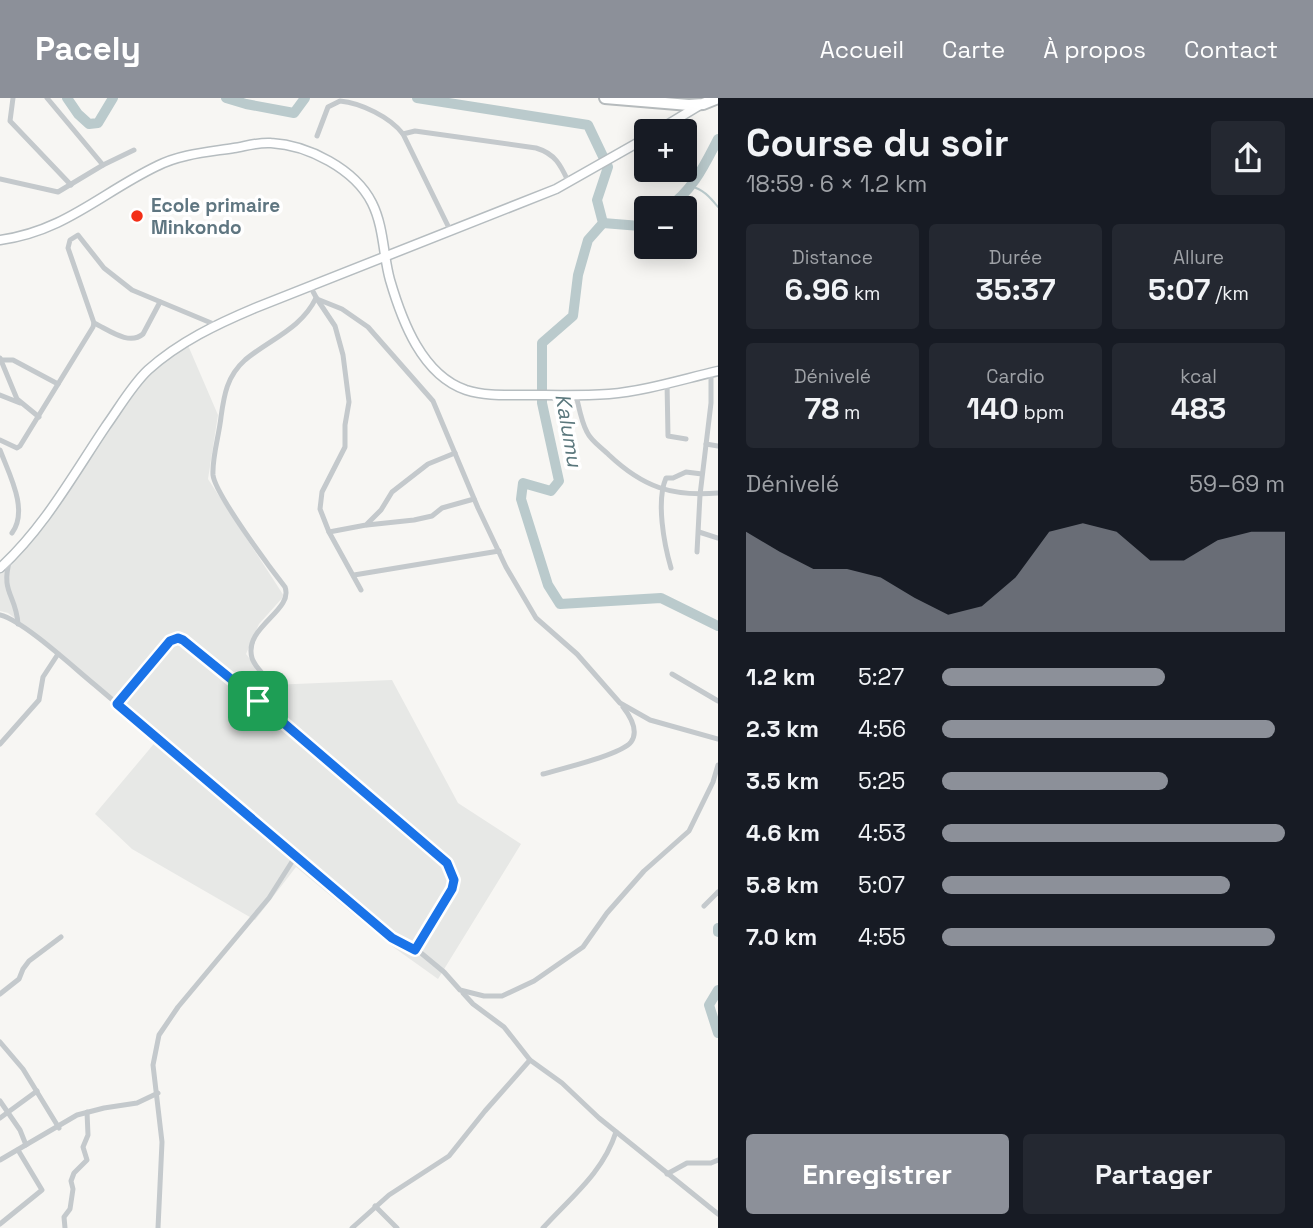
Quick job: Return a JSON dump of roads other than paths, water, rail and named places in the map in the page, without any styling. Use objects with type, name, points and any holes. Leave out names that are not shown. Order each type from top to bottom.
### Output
[{"type":"highway","points":[[605,98],[675,104],[690,101],[703,104],[718,98]]},
{"type":"highway","points":[[675,104],[681,117]]},
{"type":"main road","points":[[677,119],[703,104]]},
{"type":"main road","points":[[0,240],[33,233],[66,220],[159,165],[197,153],[270,142],[312,151],[347,173],[373,205],[390,280],[410,335],[427,360],[445,379],[466,390],[494,395],[611,394],[715,372]]},
{"type":"main road","points":[[0,568],[63,494],[144,374],[186,342],[216,325],[569,183],[634,145]]},
{"type":"street","points":[[13,98],[10,121],[71,185]]},
{"type":"street","points":[[47,98],[103,165]]},
{"type":"street","points":[[324,98],[328,107]]},
{"type":"street","points":[[317,136],[328,107],[336,102],[345,101],[393,122],[403,134],[451,232]]},
{"type":"street","points":[[403,134],[415,131],[545,151],[557,160],[569,183]]},
{"type":"street","points":[[0,179],[58,192],[134,150]]},
{"type":"street","points":[[160,302],[139,338],[127,338],[94,323],[68,248],[70,240],[78,235],[107,271],[136,292],[216,325]]},
{"type":"street","points":[[310,286],[335,326],[343,355],[349,402],[345,447],[322,492],[321,515],[361,590]]},
{"type":"street","points":[[317,299],[354,315],[383,342],[433,401],[474,499],[531,613],[577,654],[630,717],[634,730],[629,745],[602,757],[542,774]]},
{"type":"street","points":[[258,701],[272,684],[253,660],[251,649],[265,622],[284,604],[287,594],[285,587],[245,532],[214,478],[224,396],[235,371],[262,347],[304,319],[317,299]]},
{"type":"street","points":[[0,440],[19,447],[94,323]]},
{"type":"street","points":[[20,403],[0,359],[13,360],[58,384]]},
{"type":"street","points":[[697,552],[702,474],[715,372]]},
{"type":"street","points":[[667,382],[668,436],[685,439]]},
{"type":"street","points":[[0,395],[20,403],[38,418]]},
{"type":"street","points":[[576,395],[589,436],[615,461],[646,484],[663,491],[700,495],[718,493]]},
{"type":"street","points":[[706,444],[718,446]]},
{"type":"street","points":[[0,450],[12,481],[19,514],[18,523],[12,533]]},
{"type":"street","points":[[366,526],[382,510],[392,492],[428,464],[455,453]]},
{"type":"street","points":[[671,568],[663,531],[663,491],[666,478],[674,478],[686,472],[702,474]]},
{"type":"street","points":[[329,532],[432,516],[442,508],[474,499]]},
{"type":"street","points":[[699,532],[718,538]]},
{"type":"street","points":[[354,575],[499,551]]},
{"type":"street","points":[[10,559],[5,583],[16,610],[18,624]]},
{"type":"street","points":[[0,615],[18,624],[58,654],[392,938],[415,950],[444,972],[474,1004],[504,1027],[530,1060],[562,1083],[616,1132],[718,1214]]},
{"type":"street","points":[[117,704],[170,641],[178,638],[258,701],[447,863],[454,880],[452,889],[415,950]]},
{"type":"street","points":[[0,744],[37,704],[43,677],[58,654]]},
{"type":"street","points":[[672,674],[718,701]]},
{"type":"street","points":[[620,703],[650,720],[718,741]]},
{"type":"street","points":[[460,990],[484,996],[508,995],[534,981],[583,947],[607,913],[644,871],[689,831],[713,782],[718,765]]},
{"type":"street","points":[[158,1228],[162,1142],[153,1065],[157,1044],[164,1026],[178,1007],[269,898],[295,857]]},
{"type":"street","points":[[704,906],[718,892]]},
{"type":"street","points":[[0,994],[19,979],[25,965],[61,937]]},
{"type":"street","points":[[0,1042],[23,1069],[59,1128]]},
{"type":"street","points":[[352,1228],[375,1206],[449,1156],[530,1060]]},
{"type":"street","points":[[0,1118],[37,1091]]},
{"type":"street","points":[[0,1160],[59,1128],[77,1115],[137,1103],[158,1093]]},
{"type":"street","points":[[0,1101],[26,1145]]},
{"type":"street","points":[[65,1228],[64,1217],[71,1209],[71,1181],[75,1172],[87,1160],[83,1147],[88,1135],[86,1112]]},
{"type":"street","points":[[543,1228],[550,1225],[590,1179],[607,1156],[616,1132]]},
{"type":"street","points":[[0,1224],[42,1190],[24,1165],[18,1150]]},
{"type":"street","points":[[667,1174],[687,1163],[711,1163],[718,1160]]},
{"type":"street","points":[[375,1206],[397,1228]]},
{"type":"waterway","name":"Kalumu","points":[[67,98],[89,124],[98,123],[113,98]]},
{"type":"waterway","name":"Kalumu","points":[[226,98],[294,113],[305,98]]},
{"type":"waterway","name":"Kalumu","points":[[417,98],[588,125],[608,167],[597,200],[603,223],[588,240],[578,275],[573,316],[542,343],[542,403],[559,481],[551,491],[523,483],[521,499],[548,585],[560,604],[661,598],[718,626]]},
{"type":"waterway","points":[[682,196],[703,168],[718,139]]},
{"type":"waterway","points":[[690,186],[706,194],[718,207]]},
{"type":"waterway","points":[[603,223],[634,226]]},
{"type":"waterway","name":"Kalumu","points":[[718,990],[709,1005],[718,1033]]},
{"type":"place","name":"Ecole primaire Minkondo","points":[[137,216]]}]
